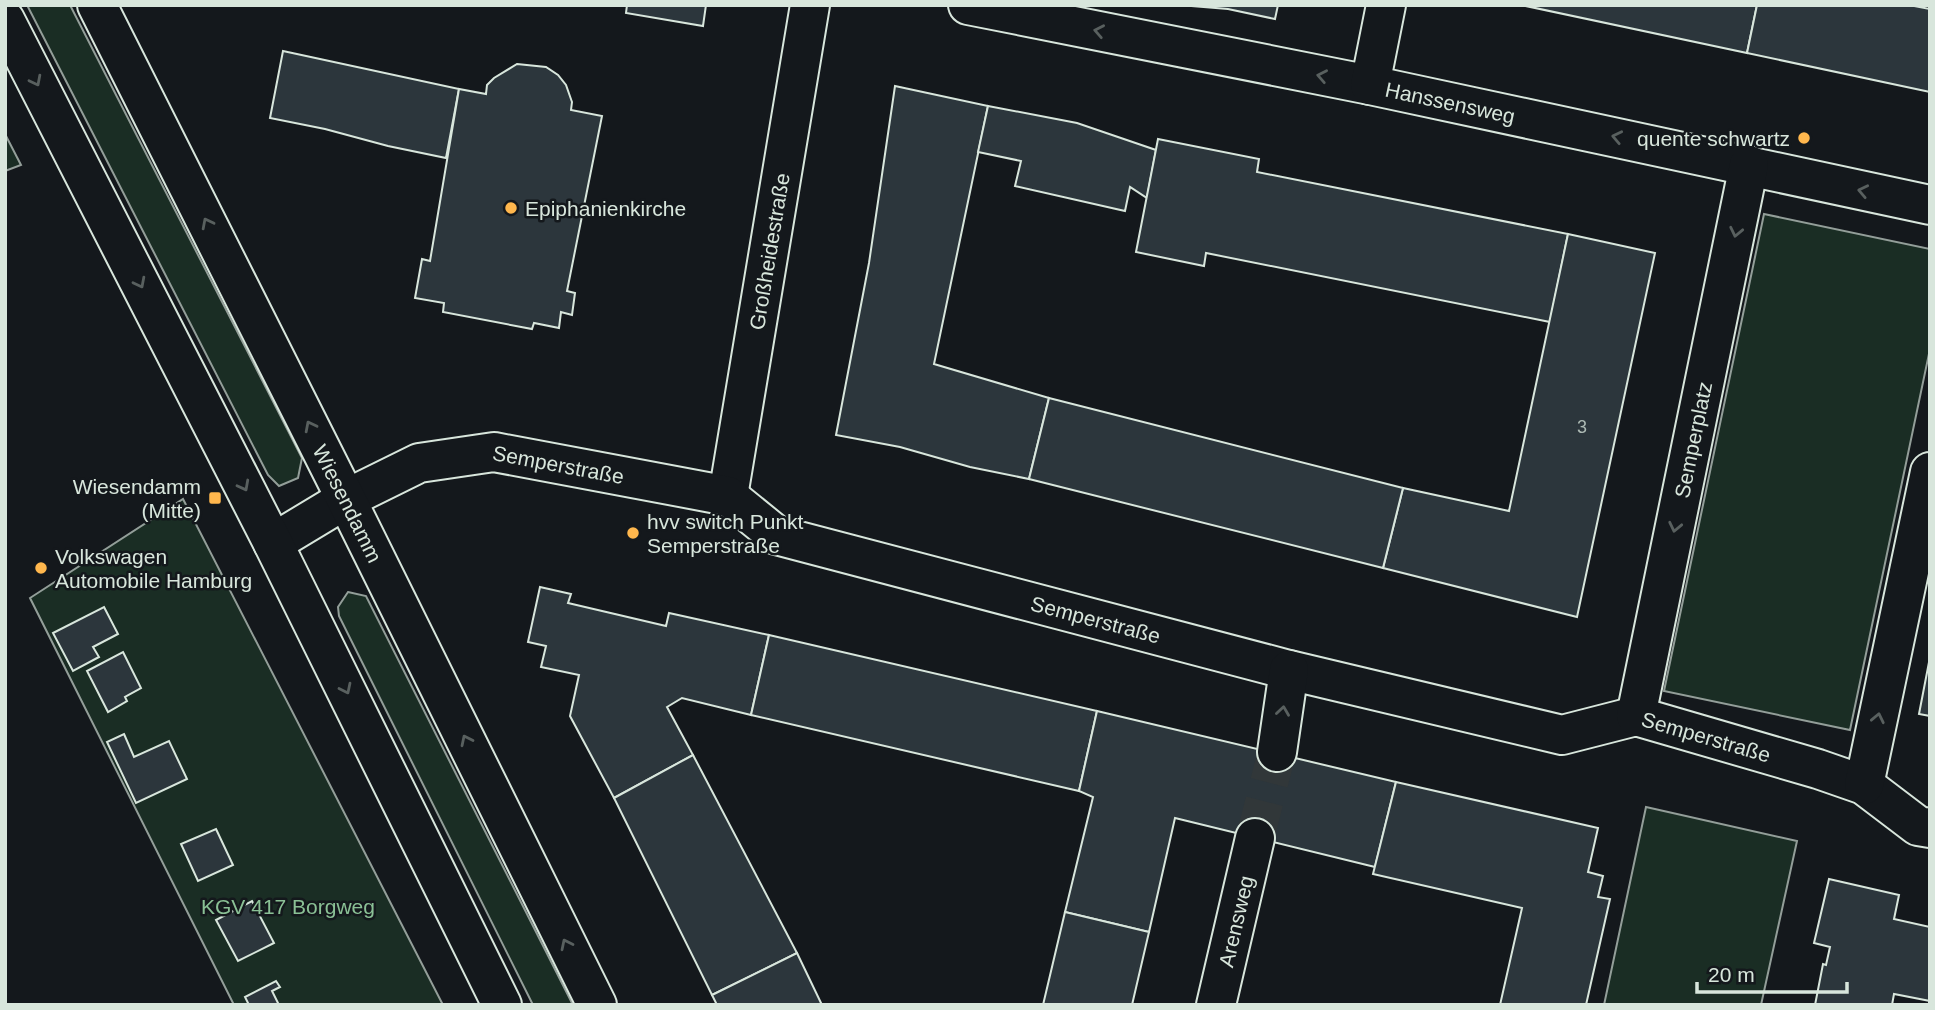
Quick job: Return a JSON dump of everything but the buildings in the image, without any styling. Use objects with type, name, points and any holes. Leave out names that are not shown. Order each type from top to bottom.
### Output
[{"type":"street","name":"Wiesendamm","points":[[97,5],[597,1005]]},
{"type":"street","name":"Großheidestraße","points":[[728,496],[810,5]]},
{"type":"street","name":"Hanssensweg","points":[[968,5],[1370,85],[1930,205]]},
{"type":"street","points":[[1370,85],[1386,5]]},
{"type":"street","points":[[5,20],[274,543],[502,1005]]},
{"type":"street","name":"Semperplatz","points":[[1636,716],[1749,165]]},
{"type":"street","name":"Semperstraße","points":[[274,543],[346,499],[419,463],[494,452],[728,496],[776,536],[1289,670],[1562,735],[1636,716],[1864,785],[1918,825],[1930,828]]},
{"type":"street","points":[[1864,785],[1930,472]]},
{"type":"street","points":[[1276,752],[1289,670]]},
{"type":"street","name":"Arensweg","points":[[1216,1005],[1255,838]]},
{"type":"green space","points":[[27,5],[70,5],[302,458],[298,478],[279,486],[268,475]]},
{"type":"green space","points":[[5,134],[21,165],[5,171]]},
{"type":"green space","points":[[1764,214],[1930,249],[1930,349],[1850,730],[1664,691]]},
{"type":"green space","name":"KGV 417 Borgweg","points":[[183,499],[443,1005],[234,1005],[30,598]]},
{"type":"green space","points":[[348,592],[366,596],[573,1005],[533,1005],[339,616],[338,607]]},
{"type":"green space","points":[[1646,807],[1797,841],[1761,1005],[1604,1005]]},
{"type":"tunnel","points":[[1255,838],[1277,752]]},
{"type":"place","name":"quente schwartz","points":[[1804,138]]},
{"type":"place","name":"Epiphanienkirche","points":[[511,208]]},
{"type":"place","name":"Wiesendamm (Mitte)","points":[[215,498]]},
{"type":"place","name":"hvv switch Punkt Semperstraße","points":[[633,533]]},
{"type":"place","name":"Volkswagen Automobile Hamburg","points":[[41,568]]}]
